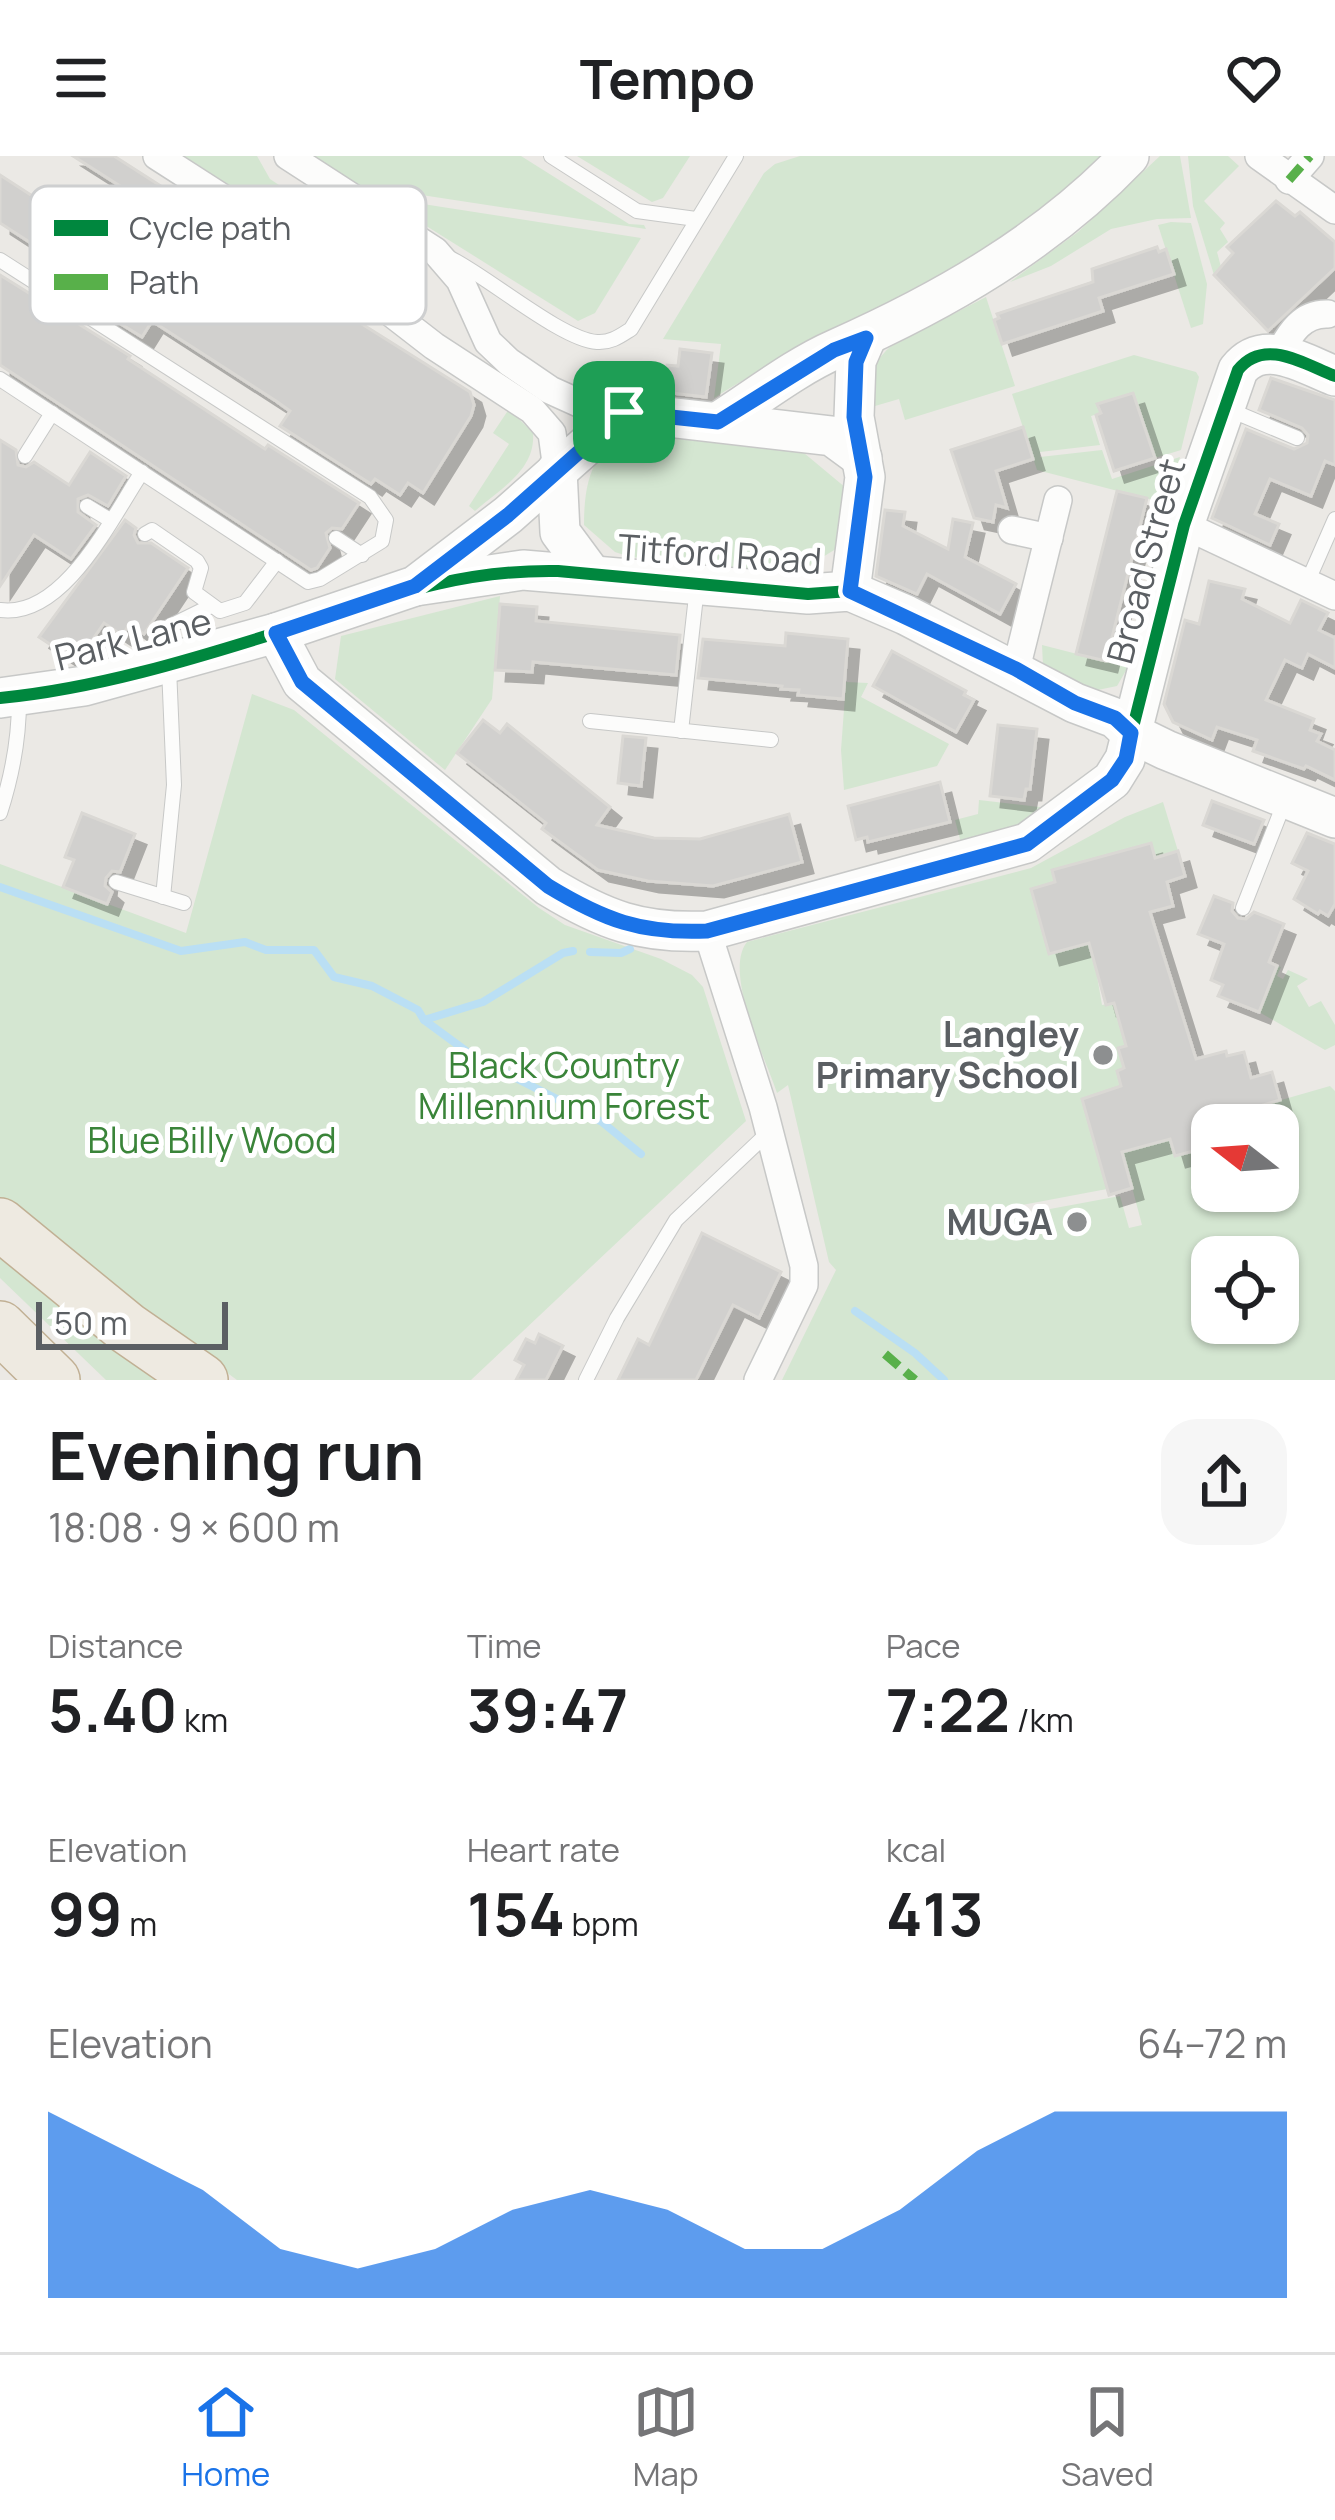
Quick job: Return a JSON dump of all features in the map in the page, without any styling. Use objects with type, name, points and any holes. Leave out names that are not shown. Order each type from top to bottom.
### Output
[{"type":"highway","points":[[0,1224],[127,1328],[202,1380]]},
{"type":"highway","points":[[0,1327],[54,1380]]},
{"type":"main road","points":[[718,422],[834,350],[866,338],[986,273],[1069,212],[1129,156]]},
{"type":"main road","points":[[850,591],[865,477],[854,417],[856,362],[866,338]]},
{"type":"main road","name":"Broad Street","points":[[276,633],[302,682],[548,886],[588,911],[631,927],[665,933],[707,931],[1027,844],[1112,780],[1126,759],[1184,525],[1222,407],[1246,359],[1266,352],[1279,354]]},
{"type":"main road","points":[[1279,354],[1335,376]]},
{"type":"main road","name":"Park Lane","points":[[9,698],[84,686],[163,647],[276,633],[415,586],[508,515],[624,412]]},
{"type":"main road","points":[[624,412],[832,436],[862,458]]},
{"type":"main road","points":[[557,470],[560,532],[591,574]]},
{"type":"main road","name":"Titford Road","points":[[415,586],[523,570],[808,594],[850,591],[1016,669],[1075,703],[1115,718],[1131,733],[1166,750],[1335,818]]},
{"type":"street","points":[[157,156],[204,186]]},
{"type":"street","points":[[288,156],[334,186]]},
{"type":"street","points":[[1259,156],[1335,210]]},
{"type":"street","points":[[1289,179],[1310,156]]},
{"type":"street","points":[[426,246],[460,280],[488,342],[509,362],[581,404],[624,412]]},
{"type":"street","points":[[1279,354],[1300,323],[1328,314]]},
{"type":"street","points":[[406,324],[532,410],[552,433],[557,470]]},
{"type":"street","points":[[1016,669],[1058,500]]},
{"type":"street","points":[[1184,525],[1335,596]]},
{"type":"street","points":[[1012,530],[1049,538]]},
{"type":"street","points":[[707,931],[766,1119],[804,1266],[804,1285],[758,1380]]},
{"type":"lane","points":[[551,156],[637,211],[695,220]]},
{"type":"lane","points":[[434,251],[478,272],[574,335],[593,342],[613,341],[631,328],[736,156]]},
{"type":"lane","points":[[0,260],[30,279]]},
{"type":"lane","points":[[0,379],[308,581],[320,579],[382,542],[386,520],[370,496],[100,324]]},
{"type":"lane","points":[[1222,407],[1297,438]]},
{"type":"lane","points":[[25,456],[52,413]]},
{"type":"lane","points":[[0,610],[35,605],[57,591],[142,472]]},
{"type":"lane","points":[[87,506],[110,520]]},
{"type":"lane","points":[[1307,583],[1335,520]]},
{"type":"lane","points":[[145,534],[152,530],[197,561],[201,568],[194,592],[220,611],[245,603],[277,561]]},
{"type":"lane","points":[[336,538],[362,555]]},
{"type":"lane","points":[[681,730],[697,585]]},
{"type":"lane","points":[[163,897],[174,785],[163,647],[211,606]]},
{"type":"lane","points":[[0,813],[19,731],[9,698]]},
{"type":"lane","points":[[590,721],[771,740]]},
{"type":"lane","points":[[1243,908],[1287,797]]},
{"type":"lane","points":[[116,882],[184,904]]},
{"type":"lane","points":[[586,1380],[676,1220],[766,1119]]},
{"type":"green space","points":[[184,156],[257,156],[270,179],[280,186],[231,186]]},
{"type":"green space","points":[[312,156],[521,156],[629,224],[646,229],[426,196],[426,186],[360,186]]},
{"type":"green space","points":[[577,156],[690,156],[663,198],[652,202]]},
{"type":"green space","points":[[800,156],[1106,156],[1004,236],[714,398],[721,344],[663,339],[764,173]]},
{"type":"green space","points":[[1160,156],[1180,156],[1191,218],[1157,219],[1111,229],[1051,266],[1010,282],[1078,232]]},
{"type":"green space","points":[[1188,156],[1228,156],[1239,166],[1204,201],[1225,223],[1220,229],[1228,242],[1217,252],[1221,267],[1214,275],[1193,206]]},
{"type":"green space","points":[[426,205],[641,238],[595,313],[578,321],[426,226]]},
{"type":"green space","points":[[1191,223],[1207,284],[1203,324],[1191,328],[1158,225]]},
{"type":"green space","points":[[986,297],[1015,386],[905,420],[899,399],[875,406],[872,373],[890,347]]},
{"type":"green space","points":[[1134,355],[1196,372],[1199,377],[1181,450],[1155,458],[1132,393],[1098,404],[1101,413],[1091,416],[1100,445],[1040,452],[1040,457],[1102,450],[1112,479],[1180,457],[1168,504],[1037,470],[1012,394]]},
{"type":"green space","points":[[509,409],[533,433],[529,458],[514,478],[475,511],[469,506],[509,444],[493,433]]},
{"type":"green space","points":[[647,435],[804,453],[846,488],[839,547],[797,573],[615,552],[584,525],[590,477],[603,453],[614,444]]},
{"type":"green space","points":[[500,596],[492,699],[445,770],[335,679],[341,636]]},
{"type":"green space","points":[[1042,645],[1128,667],[1117,686],[1088,692],[1043,665]]},
{"type":"green space","points":[[846,682],[868,683],[861,697],[949,744],[937,766],[844,790],[841,750]]},
{"type":"green space","name":"Black Country Millennium Forest","points":[[252,694],[294,710],[565,925],[692,975],[703,987],[746,1121],[471,1380],[237,1380],[0,1206],[0,864],[186,933]]},
{"type":"green space","points":[[979,800],[1048,808],[1031,823],[961,843],[955,820],[978,814]]},
{"type":"green space","name":"Langley Primary School","points":[[1163,802],[1178,851],[1155,858],[1150,843],[1052,871],[1049,954],[1065,950],[1064,942],[1090,935],[1102,1005],[1114,1003],[1126,1046],[1118,1048],[1124,1068],[1117,1071],[1120,1083],[1126,1084],[1107,1090],[1108,1096],[1082,1100],[1107,1189],[1022,1205],[1023,1214],[1120,1196],[1129,1228],[1142,1225],[1119,1153],[1170,1138],[1175,1156],[1191,1152],[1191,1212],[1299,1212],[1299,1104],[1267,1104],[1330,1086],[1335,1091],[1335,1380],[782,1380],[836,1270],[829,1262],[788,1085],[777,1093],[748,1015],[740,973],[747,942],[1031,868]]},
{"type":"green space","points":[[1277,966],[1281,967],[1277,976],[1283,979],[1288,970],[1308,979],[1297,986],[1309,1007],[1321,1001],[1335,1025],[1335,1045],[1325,1050],[1259,1012]]},
{"type":"green space","points":[[0,1238],[170,1380],[106,1380],[0,1278]]},
{"type":"building","points":[[73,156],[114,156],[161,186],[120,186]]},
{"type":"building","points":[[0,175],[30,194],[30,242],[0,223]]},
{"type":"building","points":[[1276,201],[1295,216],[1300,212],[1335,242],[1335,268],[1268,331],[1214,275],[1233,253],[1227,247]]},
{"type":"building","points":[[1157,247],[1159,252],[1166,249],[1174,274],[1099,298],[1103,311],[1002,344],[994,320],[997,314],[1093,282],[1092,269]]},
{"type":"building","points":[[0,275],[30,294],[30,324],[79,324],[265,449],[268,445],[359,503],[342,529],[326,533],[330,548],[311,570],[0,365]]},
{"type":"building","points":[[121,324],[150,324],[142,337]]},
{"type":"building","points":[[157,324],[362,324],[470,392],[474,405],[423,493],[408,483],[400,495],[375,479],[371,484],[280,426],[290,411]]},
{"type":"building","points":[[680,349],[712,353],[706,397],[663,392],[667,365],[678,366]]},
{"type":"building","points":[[1271,378],[1335,400],[1335,465],[1325,461],[1311,496],[1270,479],[1255,514],[1279,524],[1270,545],[1212,518],[1246,429],[1294,449],[1307,443],[1302,428],[1259,410]]},
{"type":"building","points":[[1133,393],[1155,458],[1114,471],[1096,415],[1101,413],[1097,404]]},
{"type":"building","points":[[1023,427],[1033,459],[996,471],[1007,508],[996,505],[993,522],[974,518],[951,450]]},
{"type":"building","points":[[0,440],[16,450],[18,465],[34,462],[69,485],[90,452],[126,476],[108,506],[88,495],[78,499],[78,512],[96,525],[71,559],[34,535],[0,586]]},
{"type":"building","points":[[1117,491],[1147,498],[1106,661],[1076,654]]},
{"type":"building","points":[[885,510],[905,512],[903,526],[948,549],[953,519],[973,523],[965,557],[1016,584],[1000,614],[927,574],[917,594],[876,576]]},
{"type":"building","points":[[125,520],[136,528],[138,543],[151,543],[188,568],[144,634],[130,624],[122,635],[104,623],[77,662],[39,637]]},
{"type":"building","points":[[1209,581],[1245,589],[1242,599],[1290,623],[1301,600],[1328,613],[1319,630],[1335,638],[1335,668],[1308,654],[1302,668],[1285,660],[1266,700],[1314,719],[1310,730],[1321,734],[1317,741],[1335,750],[1335,780],[1253,751],[1257,740],[1217,727],[1212,740],[1173,722],[1164,704],[1185,620],[1199,624]]},
{"type":"building","points":[[500,604],[537,607],[536,621],[680,635],[676,675],[533,662],[532,672],[495,670]]},
{"type":"building","points":[[786,633],[848,639],[843,699],[798,695],[799,690],[782,686],[698,678],[703,639],[785,646]]},
{"type":"building","points":[[892,651],[966,691],[964,695],[974,700],[956,732],[873,686]]},
{"type":"building","points":[[483,720],[500,733],[507,724],[610,807],[597,825],[654,838],[700,839],[789,814],[802,862],[713,886],[648,881],[598,870],[542,829],[546,823],[457,753]]},
{"type":"building","points":[[998,725],[1037,729],[1030,789],[1024,800],[990,796]]},
{"type":"building","points":[[623,736],[646,738],[641,786],[618,783]]},
{"type":"building","points":[[940,782],[950,822],[868,842],[867,837],[856,840],[848,806]]},
{"type":"building","points":[[1212,801],[1264,820],[1254,844],[1203,825]]},
{"type":"building","points":[[82,813],[135,834],[120,872],[112,871],[106,878],[105,886],[112,892],[107,904],[63,887],[74,860],[65,857]]},
{"type":"building","points":[[1307,833],[1335,844],[1335,904],[1328,916],[1294,899],[1308,871],[1292,863]]},
{"type":"building","name":"Langley Primary School","points":[[1151,843],[1155,858],[1178,851],[1185,876],[1167,882],[1173,906],[1150,912],[1196,1059],[1244,1052],[1251,1078],[1272,1072],[1280,1100],[1191,1104],[1191,1152],[1175,1156],[1170,1139],[1122,1152],[1132,1188],[1109,1195],[1082,1099],[1121,1086],[1117,1071],[1124,1068],[1118,1048],[1126,1046],[1114,1003],[1106,1005],[1089,943],[1049,954],[1031,889],[1055,882],[1052,870]]},
{"type":"building","points":[[1214,896],[1233,903],[1238,918],[1246,919],[1254,912],[1284,924],[1269,962],[1277,966],[1259,1012],[1218,996],[1223,985],[1211,980],[1224,944],[1198,934]]},
{"type":"building","points":[[702,1233],[781,1272],[759,1318],[733,1305],[696,1380],[618,1380],[638,1339],[649,1345]]},
{"type":"building","points":[[539,1334],[563,1346],[546,1380],[516,1380],[524,1365],[515,1360],[526,1339],[535,1343]]},
{"type":"waterway","points":[[0,887],[181,951],[245,942],[266,950],[314,950],[334,977],[372,986],[418,1010],[424,1020],[473,1056],[602,1122],[641,1154]]},
{"type":"waterway","points":[[590,952],[630,949]]},
{"type":"waterway","points":[[424,1020],[483,1002],[573,951]]},
{"type":"waterway","points":[[855,1311],[944,1380]]},
{"type":"marked path","points":[[1289,180],[1310,156]]},
{"type":"marked path","points":[[885,1354],[915,1380]]},
{"type":"cycle path","points":[[276,633],[302,682],[548,886],[624,922],[662,930],[707,931],[1027,843],[1112,780],[1125,759],[1184,525],[1238,370],[1248,360],[1272,354],[1335,376]]},
{"type":"cycle path","points":[[0,698],[141,672],[449,581],[558,571],[808,594],[850,591],[1075,703],[1115,718],[1131,733]]},
{"type":"place","name":"Langley Primary School","points":[[1103,1055]]},
{"type":"place","name":"MUGA","points":[[1077,1222]]},
{"type":"route","points":[[866,338],[856,362],[854,417],[865,477],[850,591],[1016,669],[1075,703],[1115,718],[1131,733],[1126,759],[1112,780],[1027,844],[707,931],[665,933],[631,927],[588,911],[548,886],[302,682],[276,633],[415,586],[508,515],[624,412],[718,422],[834,350],[866,338]]},
{"type":"park label","name":"Blue Billy Wood","points":[[212,1140]]}]
